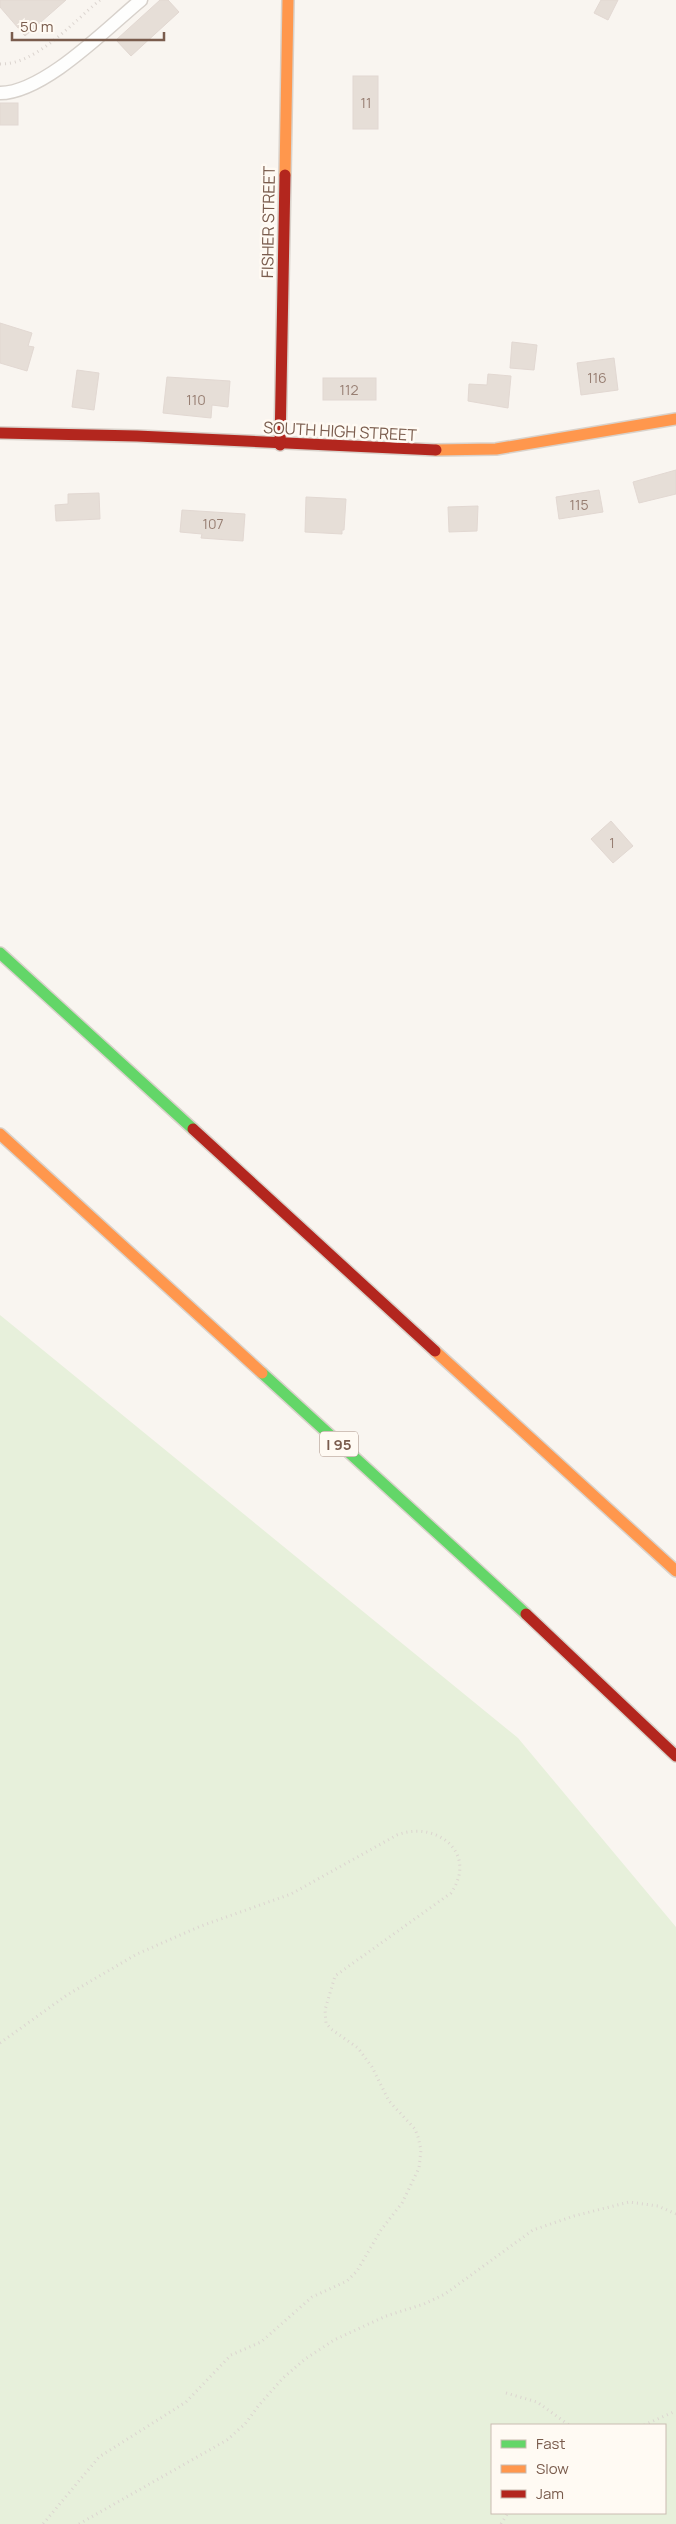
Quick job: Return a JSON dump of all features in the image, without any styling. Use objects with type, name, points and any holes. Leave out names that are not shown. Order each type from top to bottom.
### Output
[{"type":"main road","name":"FISHER STREET","points":[[280,445],[288,0]]},
{"type":"main road","name":"SOUTH HIGH STREET","points":[[0,433],[137,436],[413,452],[496,449],[676,419]]},
{"type":"main road","points":[[0,953],[676,1571]]},
{"type":"main road","name":"I 95","points":[[0,1134],[546,1633],[676,1756]]},
{"type":"lane","points":[[0,93],[13,93],[53,74],[141,0]]},
{"type":"path","points":[[0,64],[23,60],[44,48],[100,0]]},
{"type":"path","points":[[0,2043],[67,1995],[137,1954],[200,1926],[291,1894],[397,1835],[408,1831],[421,1830],[450,1844],[458,1854],[461,1873],[451,1892],[335,1976],[324,2010],[326,2023],[331,2029],[358,2048],[372,2067],[389,2101],[415,2129],[421,2157],[417,2175],[409,2193],[381,2230],[356,2271],[347,2281],[312,2297],[261,2342],[231,2355],[181,2406],[99,2458],[43,2524]]},
{"type":"path","points":[[79,2524],[227,2440],[245,2424],[258,2405],[283,2378],[305,2359],[334,2340],[386,2316],[424,2304],[444,2294],[534,2230],[552,2222],[621,2203],[658,2206],[676,2214]]},
{"type":"path","points":[[506,2393],[537,2402],[567,2424]]},
{"type":"path","points":[[646,2424],[676,2411]]},
{"type":"green space","points":[[0,1315],[518,1738],[676,1927],[676,2524],[0,2524]]},
{"type":"building","points":[[0,0],[66,0],[25,36],[0,7]]},
{"type":"building","points":[[160,0],[168,0],[179,12],[131,56],[116,40]]},
{"type":"building","points":[[601,0],[618,0],[608,20],[594,13]]},
{"type":"building","points":[[353,76],[378,76],[378,129],[353,129]]},
{"type":"building","points":[[0,103],[18,103],[18,125],[0,125]]},
{"type":"building","points":[[0,323],[32,333],[28,346],[34,347],[27,371],[0,363]]},
{"type":"building","points":[[512,342],[537,345],[534,370],[510,368]]},
{"type":"building","points":[[614,358],[618,390],[581,395],[577,363]]},
{"type":"building","points":[[77,370],[99,373],[94,410],[72,407]]},
{"type":"building","points":[[488,374],[511,376],[508,408],[468,401],[469,384],[487,385]]},
{"type":"building","points":[[167,377],[230,381],[228,407],[212,405],[211,418],[163,413]]},
{"type":"building","points":[[323,378],[376,378],[376,400],[323,400]]},
{"type":"building","points":[[676,470],[676,494],[639,503],[633,482]]},
{"type":"building","points":[[599,490],[603,512],[559,519],[556,497]]},
{"type":"building","points":[[99,493],[100,519],[56,521],[55,505],[68,504],[68,494]]},
{"type":"building","points":[[306,497],[346,499],[344,530],[342,530],[342,534],[305,532]]},
{"type":"building","points":[[478,506],[477,531],[449,532],[448,507]]},
{"type":"building","points":[[182,510],[245,514],[243,541],[201,538],[202,534],[180,532]]},
{"type":"building","points":[[611,821],[633,846],[613,863],[591,839]]},
{"type":"traffic: fast","points":[[0,953],[193,1129]]},
{"type":"traffic: fast","points":[[262,1373],[526,1614]]},
{"type":"traffic: slow","points":[[285,175],[288,0]]},
{"type":"traffic: slow","points":[[436,450],[496,449],[676,419]]},
{"type":"traffic: slow","points":[[0,1134],[262,1373]]},
{"type":"traffic: slow","points":[[435,1351],[676,1571]]},
{"type":"traffic: jam","points":[[280,445],[285,175]]},
{"type":"traffic: jam","points":[[0,433],[137,436],[436,450]]},
{"type":"traffic: jam","points":[[193,1129],[435,1351]]},
{"type":"traffic: jam","points":[[526,1614],[676,1756]]}]
